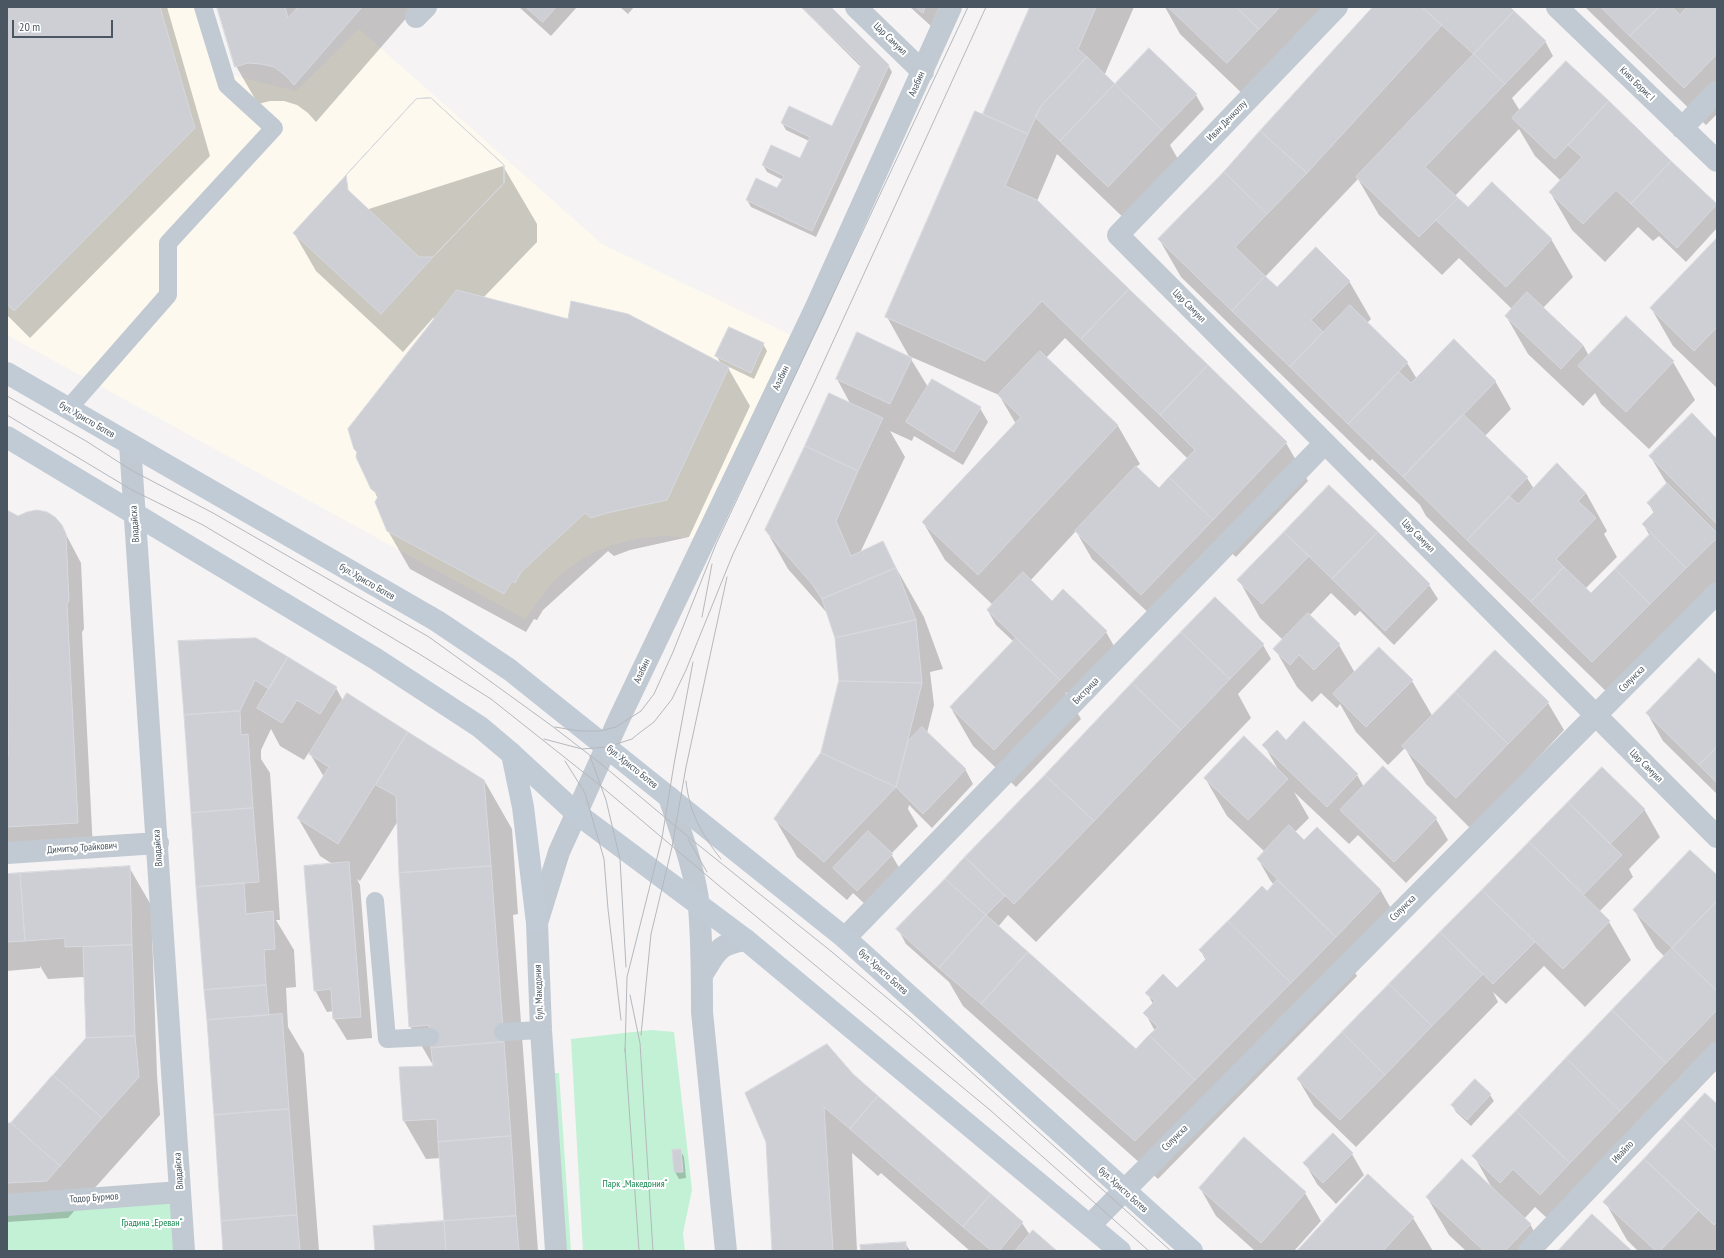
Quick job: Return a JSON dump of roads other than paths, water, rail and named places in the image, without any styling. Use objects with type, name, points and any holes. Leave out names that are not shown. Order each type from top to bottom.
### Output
[{"type":"main road","name":"бул. Христо Ботев","points":[[7,373],[437,621],[510,670],[845,938],[1192,1251]]},
{"type":"main road","points":[[7,437],[376,659],[480,728],[512,754],[576,813],[746,940],[1120,1251]]},
{"type":"main road","points":[[512,754],[523,807],[537,923]]},
{"type":"street","name":"Цар Самуил","points":[[856,7],[923,72]]},
{"type":"street","name":"Алабин","points":[[607,747],[815,308],[923,72],[951,7]]},
{"type":"street","name":"Иван Денкоглу","points":[[1118,236],[1337,7]]},
{"type":"street","name":"Княз Борис I","points":[[1556,7],[1717,161]]},
{"type":"street","points":[[1682,128],[1717,92]]},
{"type":"street","name":"Цар Самуил","points":[[1118,236],[1717,837]]},
{"type":"street","name":"Бистрица","points":[[845,938],[1325,443]]},
{"type":"street","name":"Владайска","points":[[130,444],[158,843],[184,1251]]},
{"type":"street","name":"Солунска","points":[[1090,1225],[1123,1190],[1717,593]]},
{"type":"street","name":"бул. Македония","points":[[556,1251],[541,1030],[537,923],[559,852],[607,747]]},
{"type":"street","points":[[669,797],[690,860],[699,906],[702,1012],[726,1251]]},
{"type":"street","name":"Димитър Трайкович","points":[[7,853],[158,843]]},
{"type":"street","points":[[702,975],[722,947],[730,942],[746,940]]},
{"type":"street","name":"Ивайло","points":[[1529,1251],[1717,1053]]},
{"type":"street","name":"Тодор Бурмов","points":[[7,1205],[180,1192]]},
{"type":"lane","points":[[68,409],[168,295],[168,243],[274,128],[227,85],[203,7]]},
{"type":"lane","points":[[375,901],[388,1039],[430,1037]]},
{"type":"lane","points":[[503,1032],[541,1030]]},
{"type":"tram line","points":[[555,727],[579,731],[600,731],[616,727],[641,711],[654,694],[673,652],[716,544],[968,7]]},
{"type":"tram line","points":[[544,739],[582,749],[607,747],[632,739],[654,722],[672,699],[686,670],[733,554],[814,383],[986,7]]},
{"type":"tram line","points":[[7,396],[86,441],[131,470],[213,513],[429,637],[552,726],[600,763],[911,1018],[1171,1251]]},
{"type":"tram line","points":[[7,415],[132,490],[203,525],[421,655],[491,699],[602,787],[990,1110],[1149,1251]]},
{"type":"tram line","points":[[702,617],[712,564]]},
{"type":"tram line","points":[[641,1035],[651,934],[672,847],[686,767],[727,577]]},
{"type":"tram line","points":[[625,1052],[627,977],[662,838],[693,662]]},
{"type":"tram line","points":[[590,756],[606,800],[620,859],[626,967]]},
{"type":"tram line","points":[[565,761],[585,793],[604,859],[608,909],[621,1020]]},
{"type":"tram line","points":[[686,781],[693,813],[702,832],[721,859]]},
{"type":"tram line","points":[[688,839],[707,872]]},
{"type":"tram line","points":[[630,995],[640,1043],[653,1251]]},
{"type":"tram line","points":[[625,1048],[639,1251]]},
{"type":"park label","name":"Парк „Македония“","points":[[635,1184]]},
{"type":"park label","name":"Градина „Ереван“","points":[[152,1223]]}]
